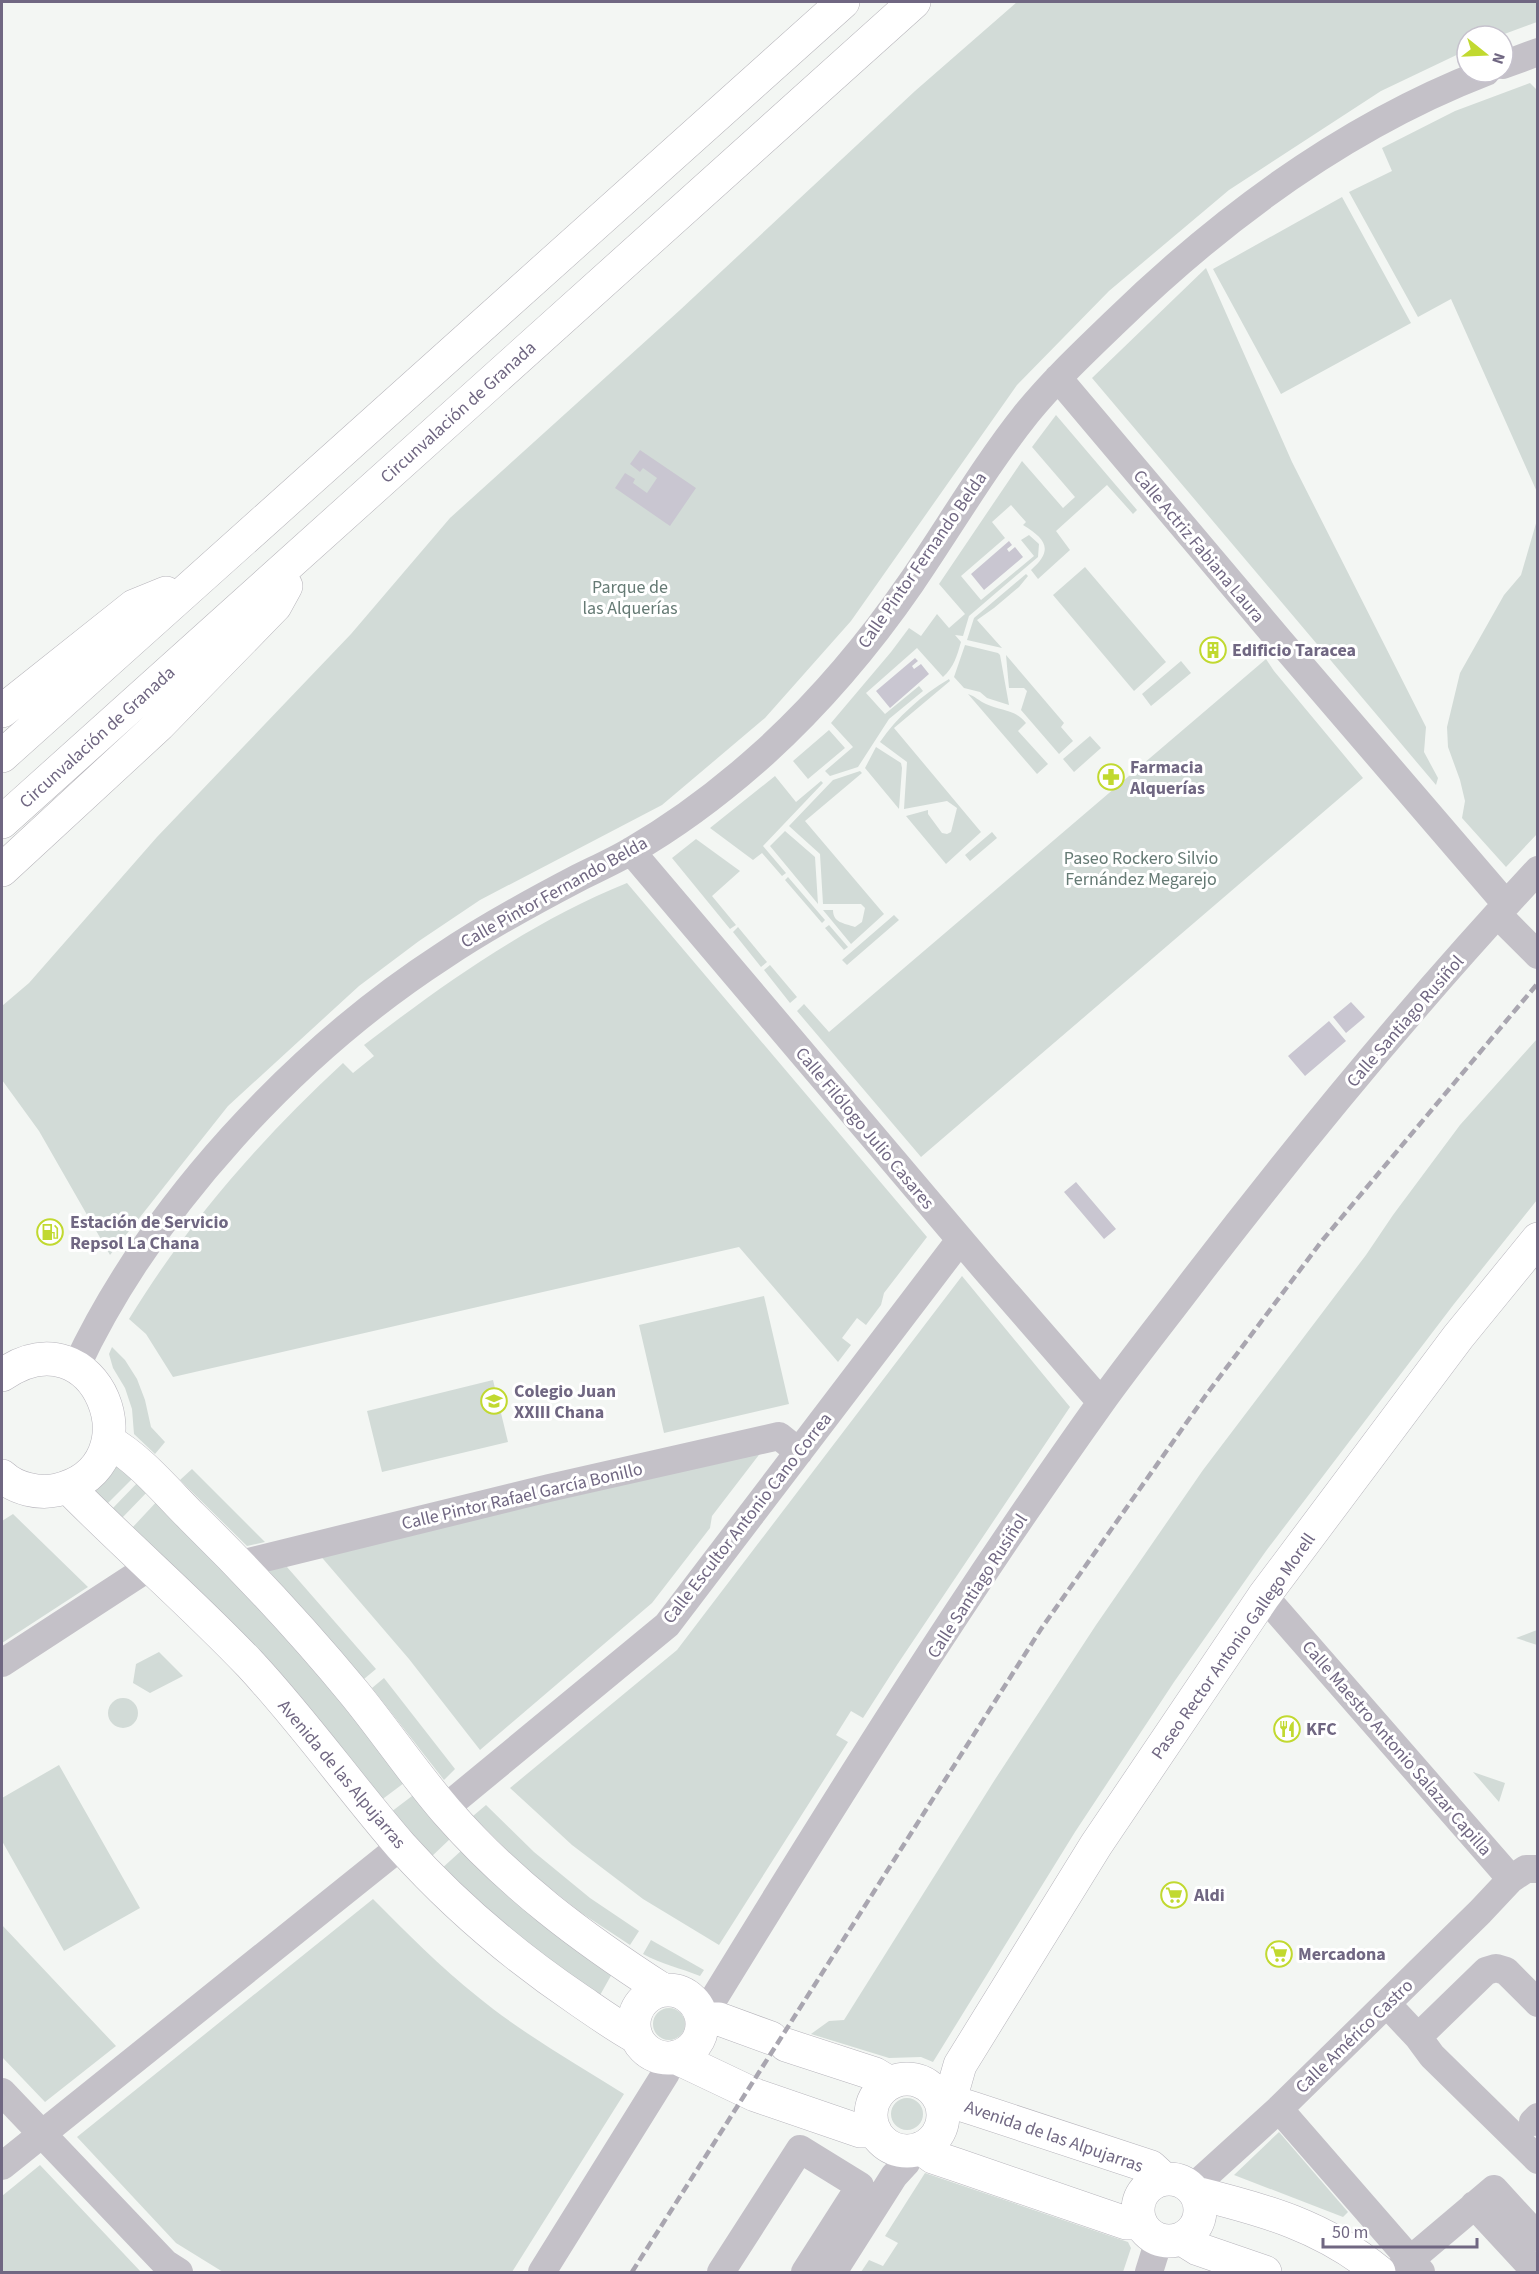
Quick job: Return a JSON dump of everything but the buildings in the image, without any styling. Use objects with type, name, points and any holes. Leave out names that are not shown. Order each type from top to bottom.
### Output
[{"type":"main road","points":[[2,756],[843,2]]},
{"type":"main road","name":"Circunvalación de Granada","points":[[2,822],[914,2]]},
{"type":"main road","points":[[2,870],[159,725],[275,606],[304,551]]},
{"type":"main road","points":[[2,711],[134,606],[193,583]]},
{"type":"main road","name":"Paseo Rector Antonio Gallego Morell","points":[[941,2090],[1096,1845],[1264,1596],[1458,1337],[1538,1239]]},
{"type":"main road","points":[[3,1480],[31,1491],[48,1492],[68,1487],[84,1478],[98,1463],[108,1441],[110,1418],[105,1398],[93,1380],[76,1367],[55,1360],[9,1364]]},
{"type":"main road","points":[[108,1441],[146,1471],[240,1564],[355,1694],[444,1809],[479,1848],[532,1897],[586,1939],[663,1990]]},
{"type":"main road","name":"Avenida de las Alpujarras","points":[[68,1487],[250,1664],[318,1743],[401,1846],[441,1888],[496,1937],[555,1984],[617,2027],[636,2037]]},
{"type":"main road","points":[[670,2058],[685,2054],[698,2039],[702,2029],[701,2015],[694,2002],[685,1994],[674,1990],[663,1990],[645,1999],[638,2007],[634,2027],[636,2037],[648,2052],[670,2058],[755,2095],[860,2131],[899,2150],[933,2157],[1265,2272]]},
{"type":"main road","points":[[701,2015],[719,2019],[875,2074],[890,2083]]},
{"type":"main road","points":[[901,2079],[912,2079],[941,2090],[942,2126],[937,2135],[899,2150],[872,2121],[875,2099],[881,2090],[901,2079]]},
{"type":"main road","name":"Avenida de las Alpujarras","points":[[941,2090],[956,2103],[1151,2167],[1184,2187],[1298,2222],[1356,2253],[1380,2272]]},
{"type":"main road","points":[[1155,2182],[1184,2187],[1200,2203],[1197,2224],[1191,2233],[1160,2234],[1138,2204],[1141,2195],[1155,2182]]},
{"type":"street","points":[[1515,61],[1538,52]]},
{"type":"street","name":"Calle Pintor Fernando Belda","points":[[76,1367],[93,1330],[140,1256],[195,1182],[250,1119],[312,1058],[372,1007],[441,957],[521,908],[631,851],[699,806],[764,753],[829,688],[910,584],[981,474],[1027,413],[1058,378],[1154,284],[1245,208],[1314,160],[1397,113],[1460,84]]},
{"type":"street","name":"Calle Actriz Fabiana Laura","points":[[1058,378],[1280,641],[1507,914],[1538,955]]},
{"type":"street","name":"Calle Filólogo Julio Casares","points":[[631,851],[960,1240],[1101,1402]]},
{"type":"street","name":"Calle Santiago Rusiñol","points":[[701,2015],[713,2000],[899,1704],[994,1558],[1101,1402],[1275,1175],[1299,1165],[1339,1123],[1507,914],[1538,870]]},
{"type":"street","name":"Calle Santiago Rusiñol","points":[[1507,914],[1538,891]]},
{"type":"street","name":"Calle Escultor Antonio Cano Correa","points":[[444,1809],[667,1625],[960,1240]]},
{"type":"street","name":"Calle Pintor Rafael García Bonillo","points":[[240,1564],[549,1488],[779,1436],[799,1452]]},
{"type":"street","points":[[2,1663],[137,1575],[148,1564]]},
{"type":"street","name":"Calle Maestro Antonio Salazar Capilla","points":[[1264,1596],[1524,1874]]},
{"type":"street","points":[[2,2166],[401,1846]]},
{"type":"street","name":"Calle Américo Castro","points":[[1184,2187],[1280,2109],[1524,1874]]},
{"type":"street","points":[[1418,2037],[1486,1971],[1496,1968],[1506,1971],[1538,2003]]},
{"type":"street","points":[[1387,2004],[1418,2037],[1431,2056],[1538,2160]]},
{"type":"street","points":[[542,2272],[666,2073],[670,2058]]},
{"type":"street","points":[[2,2092],[166,2269]]},
{"type":"street","points":[[1280,2109],[1409,2268],[1494,2188],[1538,2237]]},
{"type":"street","points":[[721,2272],[800,2149],[860,2186],[805,2272]]},
{"type":"street","points":[[833,2272],[899,2150]]},
{"type":"street","points":[[1474,2205],[1536,2272]]},
{"type":"street","points":[[1149,2272],[1160,2234]]},
{"type":"green space","name":"Parque de las Alquerías","points":[[1017,2],[1537,2],[1537,22],[1515,30],[1515,24],[1455,24],[1455,56],[1381,91],[1229,190],[1109,291],[1017,385],[851,621],[765,718],[662,805],[480,900],[419,941],[359,986],[228,1106],[110,1255],[39,1131],[2,1080],[2,1006],[29,983],[157,837],[351,634],[450,518],[680,310],[915,91]]},
{"type":"green space","points":[[1530,83],[1538,91],[1537,492],[1451,299],[1418,317],[1349,192],[1392,171],[1382,148],[1455,111]]},
{"type":"green space","points":[[1342,197],[1411,323],[1281,394],[1213,269]]},
{"type":"green space","points":[[1206,268],[1292,462],[1426,727],[1424,752],[1438,778],[1436,785],[1092,378]]},
{"type":"green space","points":[[1056,415],[1137,510],[1133,514],[1107,485],[1056,531],[1070,550],[1038,579],[1031,570],[1043,556],[1044,545],[1037,535],[1023,525],[1026,522],[1011,505],[992,522],[1005,538],[961,576],[981,600],[1034,556],[1021,540],[1029,535],[1039,544],[1038,557],[969,616],[963,636],[955,635],[961,642],[952,665],[943,677],[917,648],[866,693],[885,714],[919,686],[923,691],[889,719],[858,767],[830,776],[825,771],[853,747],[831,723],[909,628],[921,636],[937,614],[949,628],[965,614],[939,584],[1022,461],[1063,508],[1075,497],[1032,447]]},
{"type":"green space","points":[[1537,520],[1537,834],[1506,867],[1462,818],[1465,801],[1448,747],[1447,727],[1460,673],[1504,595],[1521,575]]},
{"type":"green space","points":[[1085,567],[1166,662],[1134,691],[1053,595]]},
{"type":"green space","points":[[1026,574],[1028,576],[1019,587],[977,620],[1002,648],[967,640],[974,618]]},
{"type":"green space","points":[[965,645],[1000,655],[1009,705],[987,698],[980,692],[964,688],[954,677]]},
{"type":"green space","points":[[1006,655],[1064,723],[1061,727],[1073,741],[1059,754],[1021,710],[1027,691],[1024,688],[1009,688]]},
{"type":"green space","name":"Paseo Rockero Silvio Fernández Megarejo","points":[[1266,659],[1363,778],[921,1157],[797,1011],[804,1004],[829,1032]]},
{"type":"green space","points":[[1181,661],[1191,673],[1151,706],[1142,694]]},
{"type":"green space","points":[[949,679],[950,681],[894,728],[981,832],[946,864],[906,816],[928,810],[928,814],[942,833],[947,834],[951,832],[957,808],[947,801],[904,809],[907,762],[880,742],[911,707]]},
{"type":"green space","points":[[968,694],[986,704],[1022,718],[1026,723],[1018,731],[1048,764],[1037,774]]},
{"type":"green space","points":[[829,730],[845,748],[808,779],[793,761]]},
{"type":"green space","points":[[1090,736],[1101,748],[1074,772],[1063,759]]},
{"type":"green space","points":[[876,747],[901,763],[899,809],[865,768]]},
{"type":"green space","points":[[860,771],[862,773],[805,821],[884,914],[851,944],[823,910],[833,910],[837,920],[855,927],[862,922],[865,908],[861,904],[823,904],[820,854],[789,826],[833,780]]},
{"type":"green space","points":[[775,776],[796,802],[821,781],[823,783],[763,846],[786,873],[782,876],[762,853],[753,860],[710,828]]},
{"type":"green space","points":[[785,831],[815,857],[818,904],[770,846]]},
{"type":"green space","points":[[992,832],[997,838],[970,861],[965,855]]},
{"type":"green space","points":[[696,839],[740,871],[712,896],[736,925],[730,929],[672,858]]},
{"type":"green space","points":[[788,877],[825,920],[822,923],[785,880]]},
{"type":"green space","points":[[627,883],[927,1237],[884,1293],[881,1305],[866,1325],[857,1318],[842,1338],[851,1345],[838,1362],[739,1247],[173,1377],[146,1334],[129,1319],[176,1249],[254,1152],[343,1063],[353,1073],[374,1056],[364,1045],[426,999],[523,935]]},
{"type":"green space","points":[[894,915],[899,920],[847,965],[842,960]]},
{"type":"green space","points":[[829,925],[848,947],[844,950],[825,928]]},
{"type":"green space","points":[[738,927],[767,962],[761,967],[733,932]]},
{"type":"green space","points":[[770,965],[797,997],[790,1003],[764,970]]},
{"type":"green space","points":[[1537,1039],[1537,1200],[1454,1304],[1266,1551],[1174,1682],[1075,1832],[933,2062],[921,2057],[889,2058],[811,2034],[829,2021],[844,2020],[994,1781],[1096,1625],[1203,1470],[1366,1255],[1460,1125]]},
{"type":"green space","points":[[962,1276],[1070,1407],[863,1718],[851,1711],[836,1735],[848,1742],[719,1945],[643,1899],[572,1845],[510,1788],[677,1650]]},
{"type":"green space","points":[[764,1296],[789,1404],[664,1433],[639,1325]]},
{"type":"green space","points":[[112,1347],[125,1360],[137,1379],[151,1427],[165,1442],[155,1454],[134,1434],[132,1409],[109,1354]]},
{"type":"green space","points":[[493,1380],[508,1442],[382,1472],[367,1411]]},
{"type":"green space","points":[[765,1447],[712,1516],[710,1528],[652,1603],[480,1750],[409,1659],[318,1553]]},
{"type":"green space","points":[[121,1460],[136,1475],[107,1504],[93,1489]]},
{"type":"green space","points":[[192,1469],[265,1542],[247,1546],[180,1480]]},
{"type":"green space","points":[[140,1480],[150,1489],[122,1518],[112,1509]]},
{"type":"green space","points":[[160,1498],[234,1574],[408,1780],[380,1801],[132,1528]]},
{"type":"green space","points":[[13,1514],[88,1587],[2,1643],[2,1521]]},
{"type":"green space","points":[[287,1567],[376,1669],[364,1679],[267,1569]]},
{"type":"green space","points":[[1537,1630],[1537,1645],[1516,1638]]},
{"type":"green space","points":[[159,1652],[183,1676],[150,1693],[133,1683],[136,1664]]},
{"type":"green space","points":[[384,1678],[455,1769],[444,1780],[372,1688]]},
{"type":"green space","points":[[123,1698],[134,1702],[138,1713],[134,1724],[123,1728],[112,1724],[108,1713],[112,1702]]},
{"type":"green space","points":[[59,1765],[140,1908],[64,1951],[2,1841],[2,1798]]},
{"type":"green space","points":[[1473,1772],[1505,1783],[1499,1802]]},
{"type":"green space","points":[[416,1793],[451,1838],[430,1858],[391,1812]]},
{"type":"green space","points":[[486,1805],[534,1852],[590,1898],[639,1931],[630,1945],[580,1912],[525,1868],[473,1816]]},
{"type":"green space","points":[[462,1850],[613,1972],[599,1997],[550,1965],[440,1870]]},
{"type":"green space","points":[[373,1899],[437,1962],[495,2011],[624,2094],[512,2272],[223,2272],[176,2243],[77,2137]]},
{"type":"green space","points":[[2,1925],[116,2046],[45,2102],[2,2057]]},
{"type":"green space","points":[[651,1940],[704,1970],[700,1976],[643,1954]]},
{"type":"green space","points":[[669,2008],[680,2013],[685,2024],[680,2035],[669,2040],[658,2035],[653,2024],[658,2013]]},
{"type":"green space","points":[[907,2098],[918,2103],[923,2114],[918,2125],[907,2130],[896,2125],[891,2114],[896,2103]]},
{"type":"green space","points":[[1279,2132],[1348,2212],[1343,2217],[1234,2175]]},
{"type":"green space","points":[[40,2165],[141,2272],[2,2272],[2,2196]]},
{"type":"green space","points":[[925,2173],[1128,2242],[1131,2248],[1123,2272],[861,2272],[869,2260],[883,2266],[898,2243],[885,2236]]},
{"type":"shaded area","points":[[640,450],[696,488],[670,526],[615,488],[625,473],[635,479],[633,483],[647,493],[657,478],[643,468],[640,472],[630,464]]},
{"type":"shaded area","points":[[1009,541],[1012,545],[1007,549],[1009,552],[1015,547],[1023,557],[984,590],[971,574]]},
{"type":"shaded area","points":[[915,658],[918,661],[912,666],[914,669],[921,664],[929,674],[890,708],[876,691]]},
{"type":"shaded area","points":[[1351,1002],[1365,1017],[1346,1033],[1333,1017]]},
{"type":"shaded area","points":[[1329,1021],[1346,1041],[1305,1076],[1288,1056]]},
{"type":"shaded area","points":[[1076,1182],[1116,1229],[1104,1239],[1064,1192]]},
{"type":"railway","points":[[632,2272],[1041,1629],[1206,1395],[1321,1242],[1538,983]]},
{"type":"place","name":"Edificio Taracea","points":[[1213,650]]},
{"type":"place","name":"Farmacia Alquerías","points":[[1111,777]]},
{"type":"place","name":"Estación de Servicio Repsol La Chana","points":[[50,1232]]},
{"type":"place","name":"Colegio Juan XXIII Chana","points":[[494,1401]]},
{"type":"place","name":"KFC","points":[[1287,1729]]},
{"type":"place","name":"Aldi","points":[[1174,1895]]},
{"type":"place","name":"Mercadona","points":[[1279,1954]]}]
